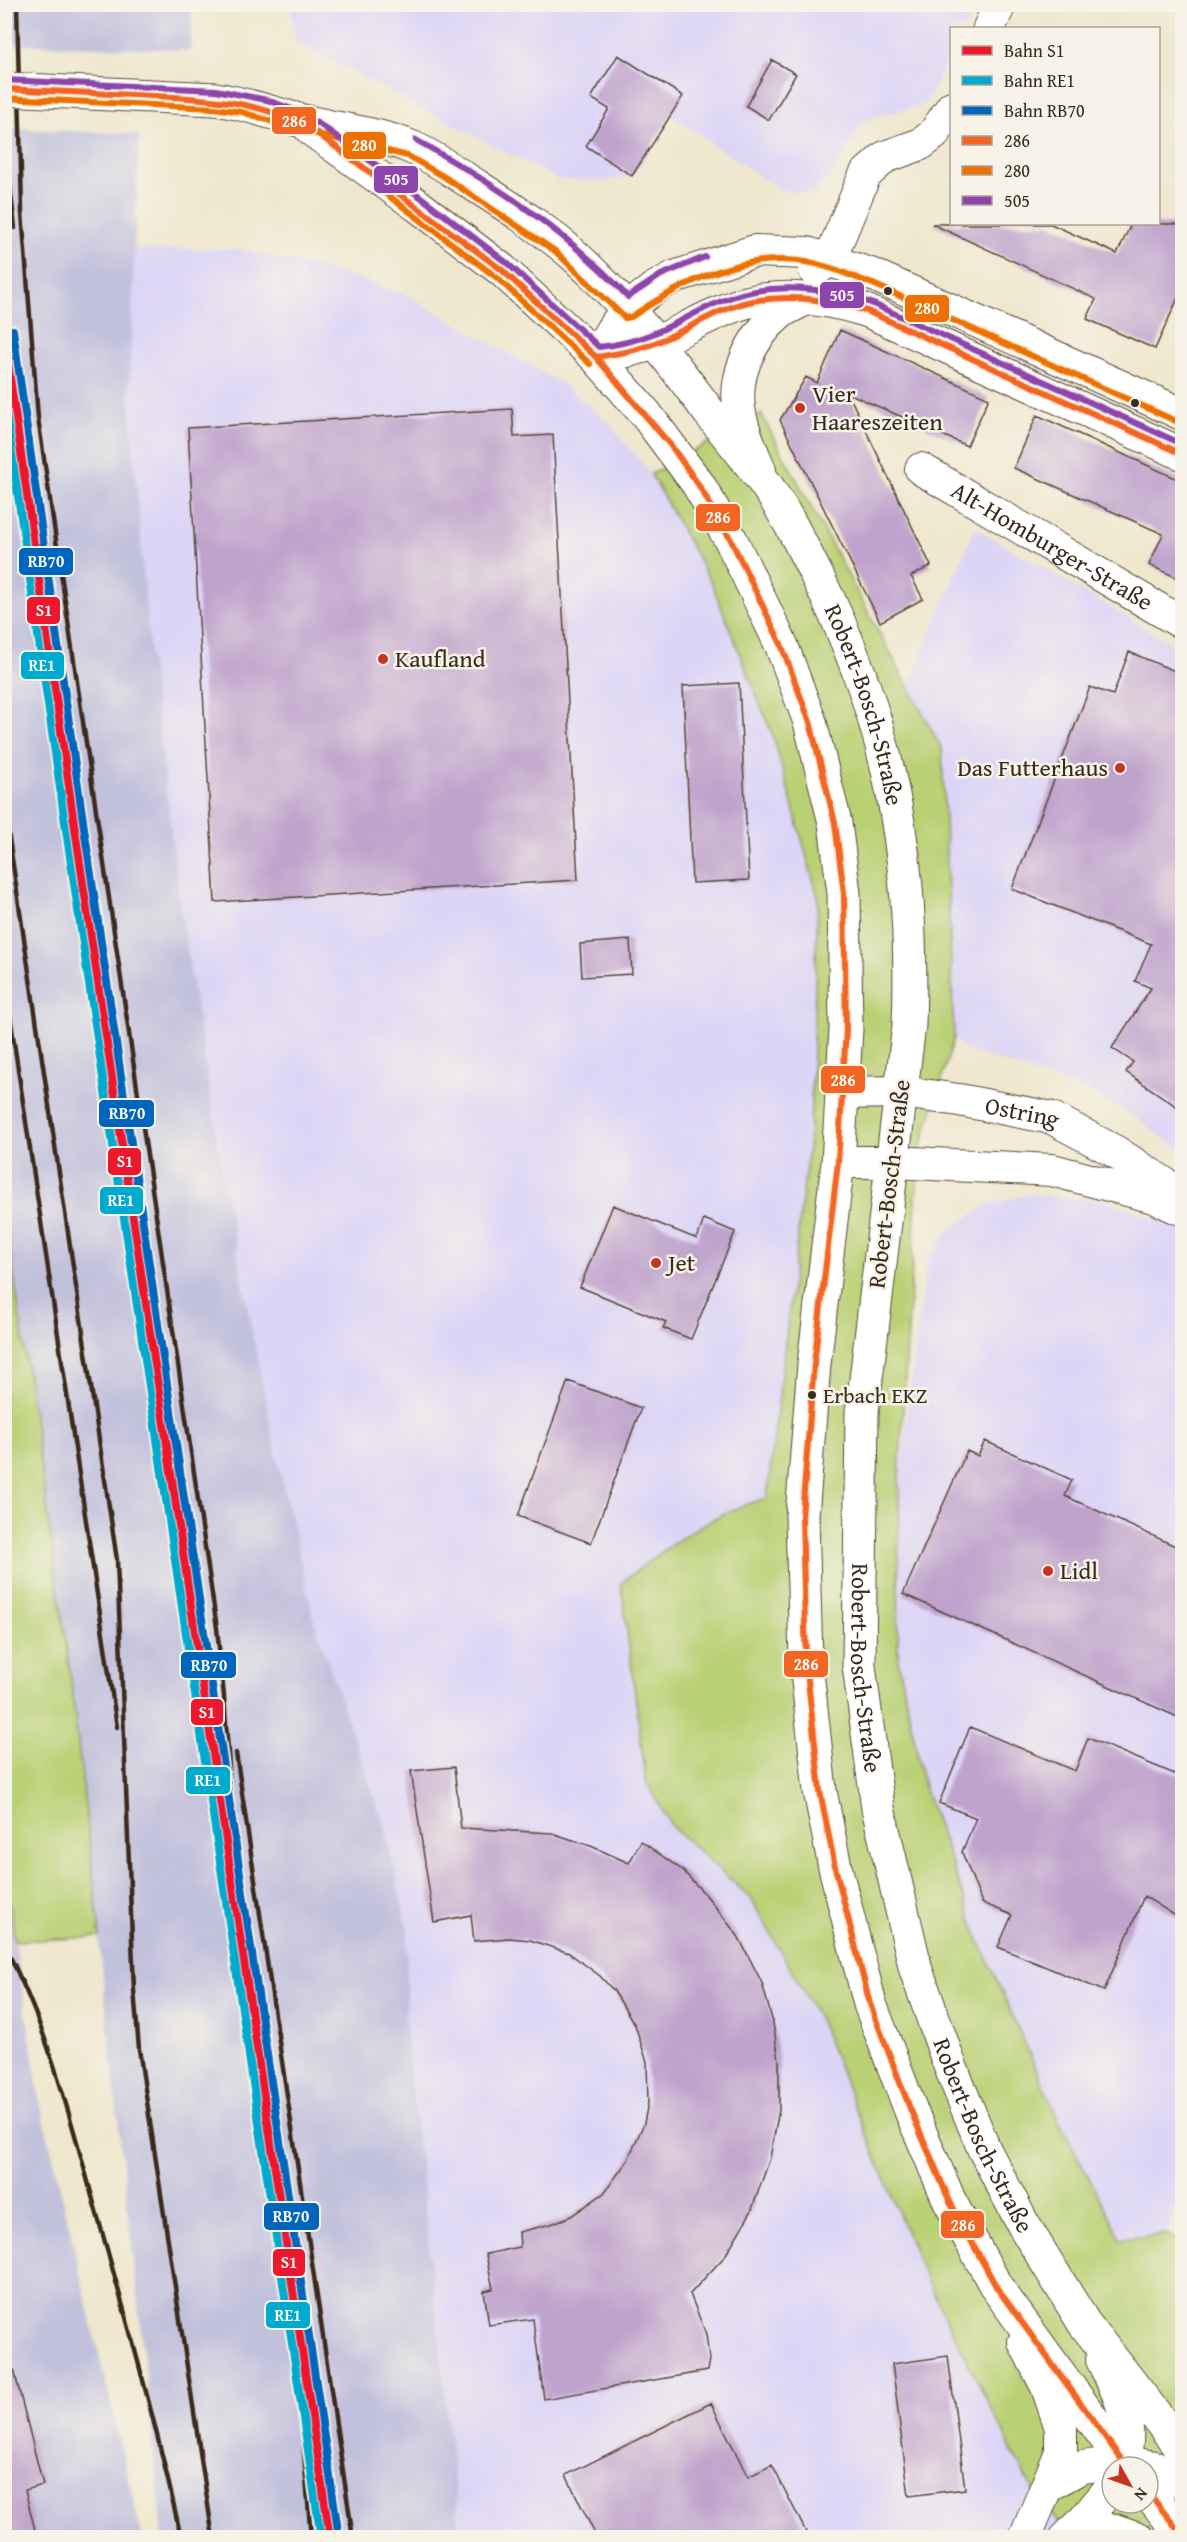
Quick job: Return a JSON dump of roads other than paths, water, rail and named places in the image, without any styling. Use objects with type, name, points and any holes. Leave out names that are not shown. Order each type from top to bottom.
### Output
[{"type":"main road","name":"Robert-Bosch-Straße","points":[[4,89],[215,99],[244,103],[294,119],[411,147],[448,168],[510,208],[575,256],[627,309],[764,482],[798,537],[839,619],[868,693],[898,816],[908,896],[909,1026],[862,1412],[859,1666],[878,1808],[916,1970],[984,2149],[1023,2224],[1084,2323],[1182,2449]]},
{"type":"main road","name":"Robert-Bosch-Straße","points":[[294,119],[417,205],[502,270],[596,357],[672,447],[698,484],[731,540],[781,644],[810,722],[835,823],[844,893],[846,1029],[838,1162],[814,1364],[802,1516],[806,1662],[820,1791],[841,1891],[870,2004],[911,2111],[950,2202],[996,2288],[1111,2455]]},
{"type":"main road","points":[[1160,2507],[1182,2535]]},
{"type":"street","points":[[989,27],[1000,4]]},
{"type":"street","points":[[775,298],[800,284],[830,259],[866,175],[885,158],[921,144],[933,135],[950,110]]},
{"type":"street","points":[[596,357],[627,309],[653,289],[674,277],[756,251],[807,253],[876,276],[1182,414]]},
{"type":"street","points":[[596,357],[632,351],[654,343],[746,302],[775,298],[806,298],[843,304],[867,311],[1182,454]]},
{"type":"street","points":[[764,482],[741,418],[737,391],[740,376],[753,345],[762,331],[780,313],[806,298]]},
{"type":"street","name":"Alt-Homburger-Straße","points":[[921,469],[1182,623]]},
{"type":"street","name":"Ostring","points":[[841,1093],[902,1092],[960,1100],[1052,1118],[1116,1152],[1182,1195]]},
{"type":"street","name":"Ostring","points":[[838,1162],[892,1162],[1052,1170],[1154,1197],[1182,1210]]},
{"type":"street","points":[[996,2288],[1047,2387],[1061,2428],[1061,2452],[1025,2538]]},
{"type":"street","points":[[1084,2323],[1123,2402],[1128,2428],[1124,2455]]},
{"type":"street","points":[[1047,2486],[1083,2467],[1100,2468]]},
{"type":"street","points":[[1160,2469],[1182,2483]]},
{"type":"street","points":[[1072,2532],[1100,2497]]},
{"type":"street","points":[[1072,2532],[1115,2530],[1138,2538]]},
{"type":"railway","points":[[17,4],[22,213],[38,418],[217,1628],[238,1893],[256,2043]]},
{"type":"railway","points":[[4,136],[15,228]]},
{"type":"railway","points":[[4,805],[117,1560],[134,1990],[139,2049],[213,2538]]},
{"type":"railway","points":[[4,976],[117,1727]]},
{"type":"railway","points":[[236,1753],[353,2538]]},
{"type":"railway","points":[[4,1945],[20,1976],[57,2073],[141,2371],[181,2538]]},
{"type":"railway","points":[[278,2197],[292,2312],[311,2538]]},
{"type":"rail line","name":"RB70","points":[[13,330],[84,828],[339,2537]]},
{"type":"rail line","name":"S1","points":[[4,335],[75,829],[330,2538]]},
{"type":"rail line","name":"RE1","points":[[4,398],[66,830],[321,2538]]},
{"type":"place","name":"Vier Haareszeiten","points":[[800,408]]},
{"type":"place","name":"Kaufland","points":[[383,659]]},
{"type":"place","name":"Das Futterhaus","points":[[1120,768]]},
{"type":"place","name":"Jet","points":[[656,1263]]},
{"type":"place","name":"Erbach EKZ","points":[[812,1395]]},
{"type":"place","name":"Lidl","points":[[1048,1571]]}]
